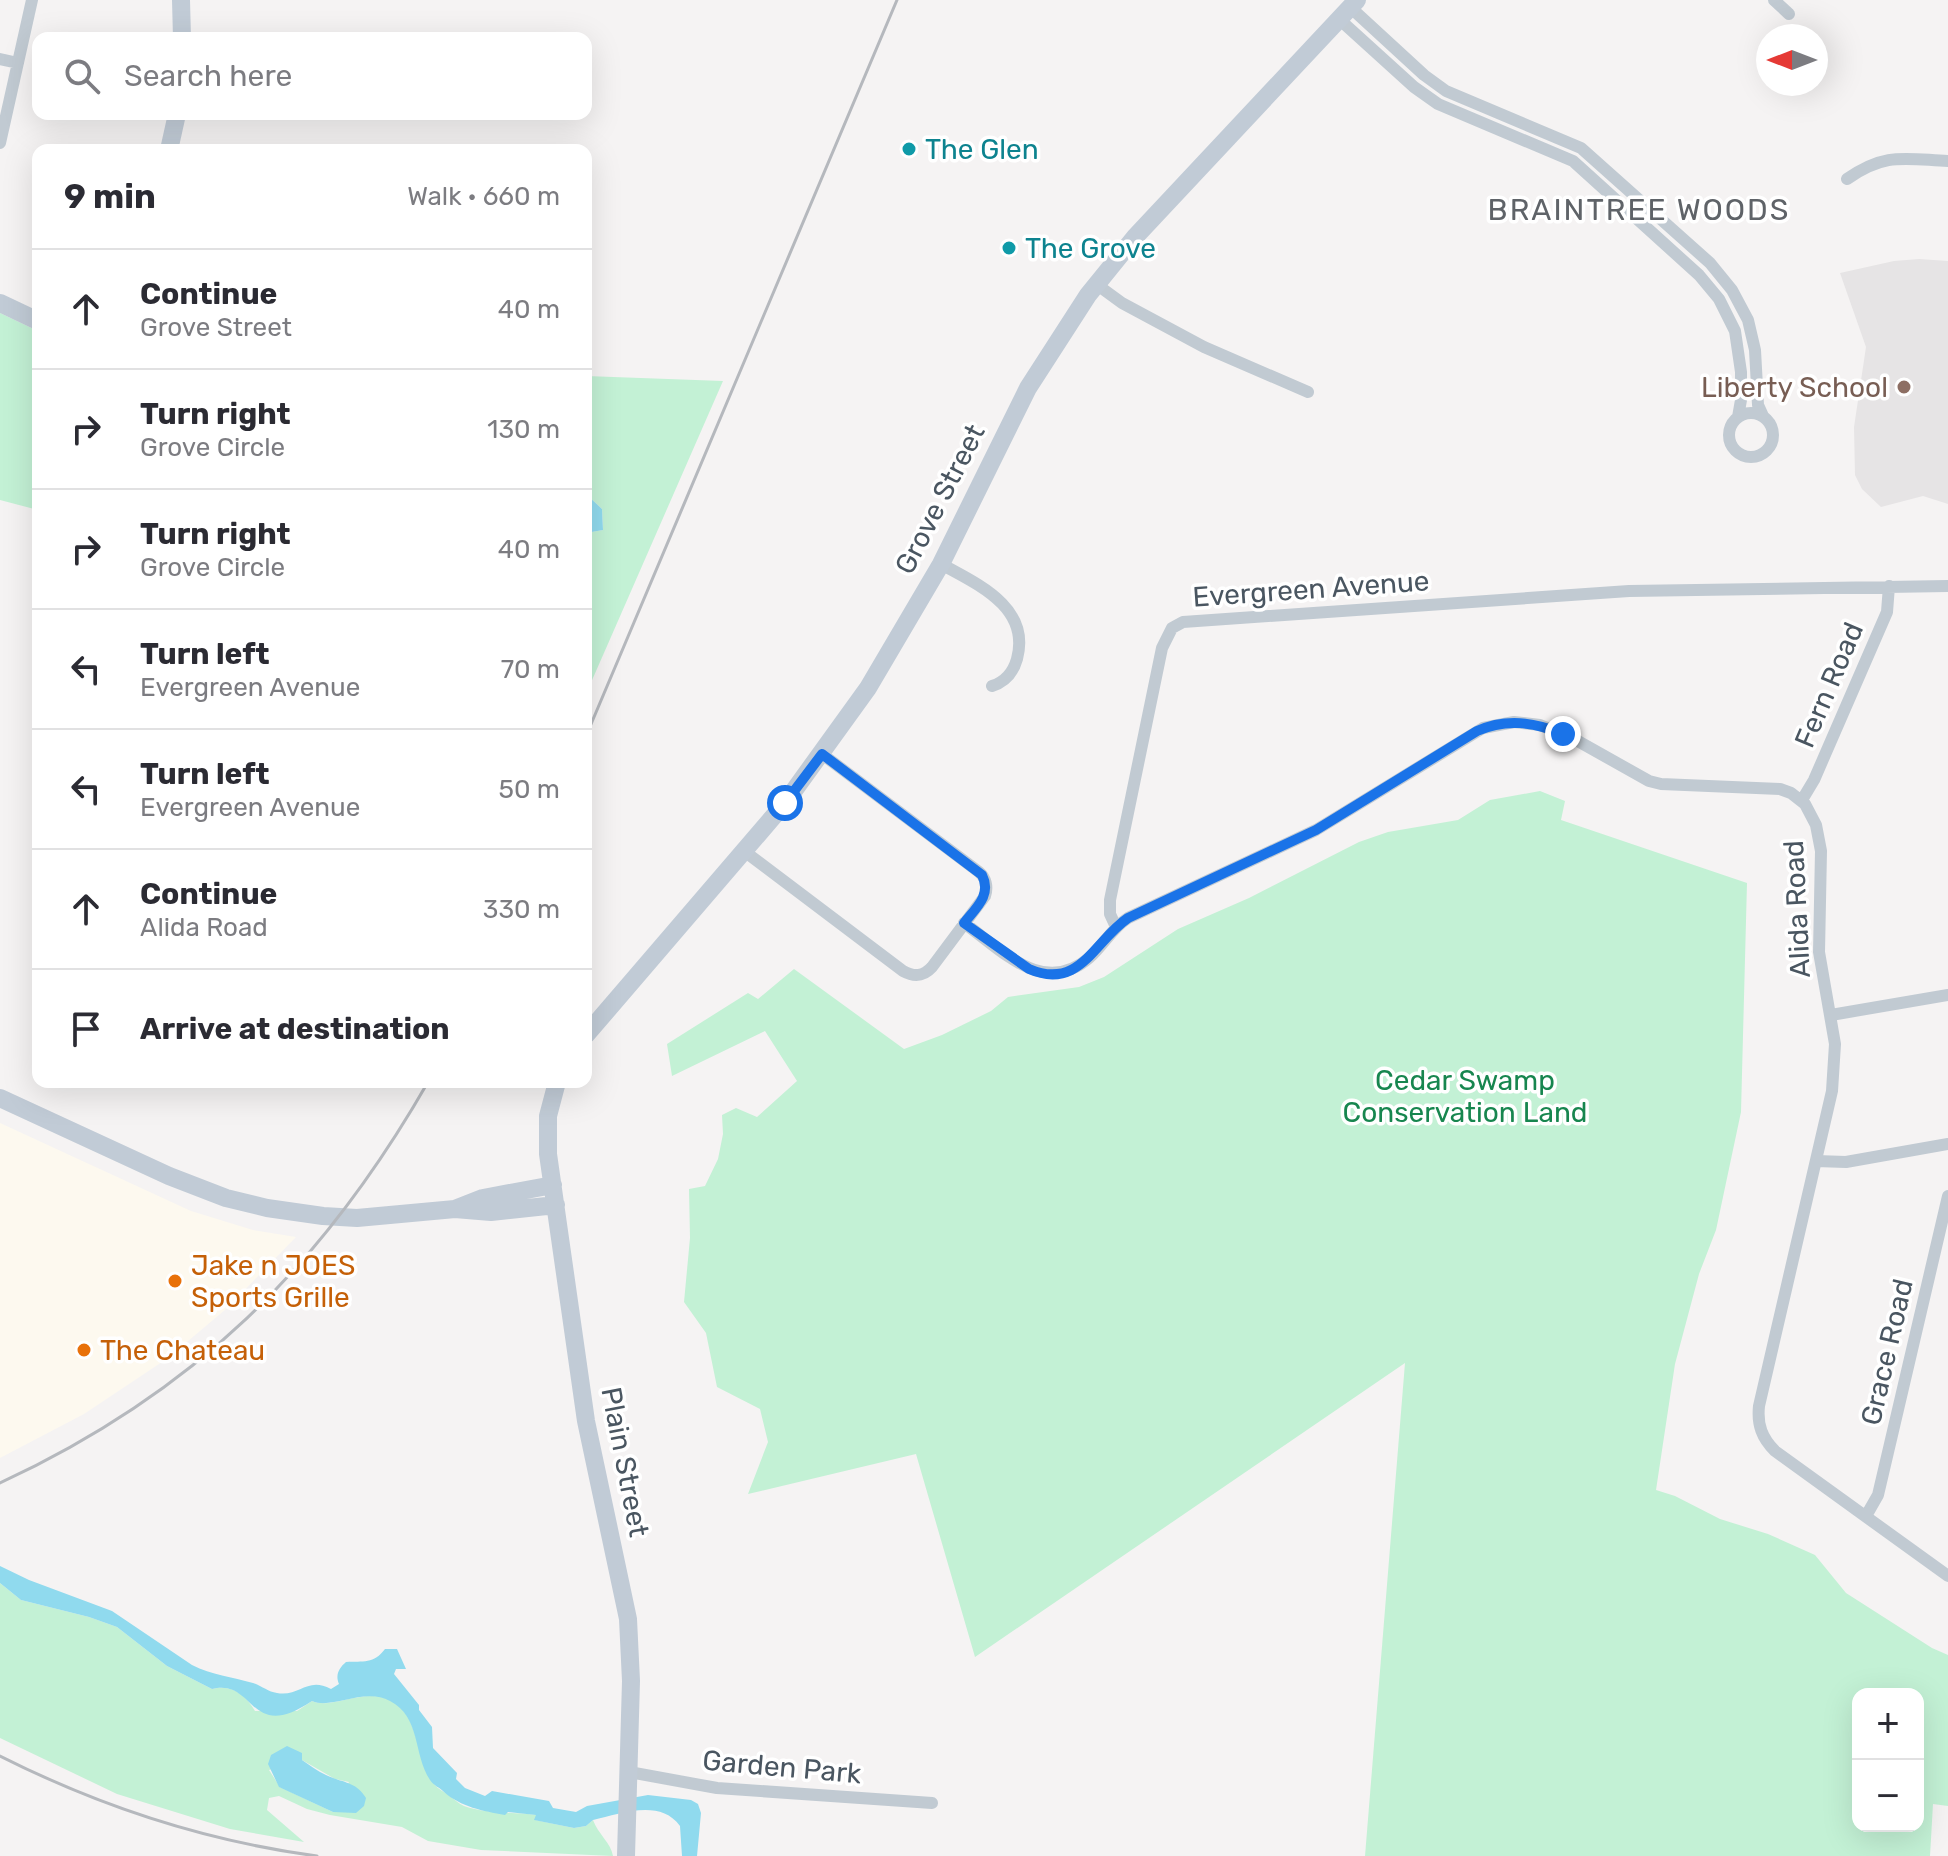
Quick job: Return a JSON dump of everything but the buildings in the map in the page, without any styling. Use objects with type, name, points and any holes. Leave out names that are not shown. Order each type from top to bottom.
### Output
[{"type":"main road","points":[[181,0],[182,32]]},
{"type":"main road","name":"Grove Street","points":[[592,1028],[744,851],[822,754],[883,664],[941,564],[1033,379],[1096,284],[1135,237],[1349,9]]},
{"type":"main road","points":[[170,144],[176,120]]},
{"type":"main road","points":[[0,303],[32,318]]},
{"type":"main road","name":"Plain Street","points":[[555,1088],[549,1107],[547,1134],[553,1185],[586,1421],[628,1619],[631,1681],[626,1856]]},
{"type":"main road","points":[[0,1098],[183,1182],[226,1198],[267,1208],[357,1218],[455,1209],[491,1212],[556,1205]]},
{"type":"main road","points":[[455,1209],[483,1198],[553,1185]]},
{"type":"street","points":[[0,143],[32,0]]},
{"type":"street","points":[[1774,0],[1789,14]]},
{"type":"street","points":[[1349,9],[1441,87],[1581,148],[1716,269],[1741,305],[1754,342],[1757,399],[1771,427],[1771,441],[1765,451],[1751,457],[1740,454],[1730,442],[1729,430],[1738,417],[1741,400],[1740,361],[1730,319],[1704,280],[1573,161],[1432,100],[1349,9]]},
{"type":"street","points":[[0,59],[18,63]]},
{"type":"street","points":[[1512,134],[1517,120]]},
{"type":"street","points":[[1847,179],[1870,163],[1884,159],[1948,161]]},
{"type":"street","points":[[1642,222],[1653,211]]},
{"type":"street","points":[[1096,284],[1122,303],[1204,347],[1308,392]]},
{"type":"street","points":[[1738,417],[1748,413],[1763,416]]},
{"type":"street","points":[[941,564],[994,594],[1013,619],[1019,641],[1016,661],[1007,678],[992,686]]},
{"type":"street","name":"Fern Road","points":[[1802,800],[1814,780],[1887,612],[1889,586]]},
{"type":"street","name":"Evergreen Avenue","points":[[1116,927],[1111,920],[1110,900],[1162,648],[1177,624],[1190,620],[1610,592],[1948,586]]},
{"type":"street","name":"Alida Road","points":[[1116,927],[1134,915],[1316,830],[1470,735],[1498,724],[1522,722],[1549,728],[1655,783],[1773,788],[1802,800],[1811,813],[1820,838],[1819,952],[1831,1015],[1834,1079],[1759,1406],[1759,1422],[1764,1438],[1775,1451],[1948,1576]]},
{"type":"street","points":[[744,851],[908,974],[921,975],[929,971],[985,896],[987,888],[982,875],[822,754]]},
{"type":"street","points":[[964,923],[1029,969],[1053,974],[1070,970],[1087,960],[1116,927]]},
{"type":"street","points":[[1831,1015],[1948,995]]},
{"type":"street","points":[[1816,1161],[1840,1163],[1948,1144]]},
{"type":"street","name":"Grace Road","points":[[1866,1516],[1878,1495],[1948,1196]]},
{"type":"street","name":"Garden Park","points":[[629,1772],[717,1788],[932,1803]]},
{"type":"shaded area","name":"Liberty School","points":[[1919,259],[1948,261],[1948,504],[1923,496],[1881,507],[1862,489],[1855,475],[1854,427],[1866,347],[1840,273]]},
{"type":"shaded area","points":[[0,1123],[191,1211],[253,1230],[296,1237],[226,1309],[168,1358],[84,1414],[0,1458]]},
{"type":"green space","points":[[0,313],[32,328],[32,508],[0,500]]},
{"type":"green space","points":[[592,376],[723,381],[592,680],[592,532],[603,530],[602,509],[592,500]]},
{"type":"green space","name":"Cedar Swamp Conservation Land","points":[[1540,791],[1565,801],[1561,820],[1747,883],[1741,1112],[1716,1230],[1699,1274],[1675,1364],[1656,1490],[1720,1519],[1768,1534],[1815,1555],[1846,1593],[1948,1655],[1948,1806],[1933,1804],[1930,1856],[1365,1856],[1405,1363],[975,1657],[916,1454],[748,1494],[768,1442],[760,1409],[717,1387],[706,1333],[684,1302],[690,1238],[689,1189],[705,1186],[718,1159],[723,1134],[722,1115],[736,1108],[757,1117],[797,1081],[765,1031],[672,1076],[667,1044],[748,993],[758,999],[794,969],[904,1049],[991,1011],[1008,997],[1079,987],[1104,977],[1178,929],[1249,898],[1359,842],[1388,832],[1458,820],[1490,800]]},
{"type":"green space","points":[[0,1583],[21,1600],[117,1627],[167,1666],[212,1689],[232,1689],[247,1700],[255,1711],[297,1711],[312,1701],[329,1703],[370,1696],[390,1700],[408,1717],[423,1763],[434,1784],[458,1803],[481,1810],[537,1815],[535,1820],[574,1828],[586,1826],[593,1820],[613,1856],[481,1850],[428,1841],[402,1827],[330,1815],[307,1809],[279,1796],[269,1798],[267,1810],[304,1842],[230,1829],[117,1794],[0,1738]],"holes":[[[302,1760],[335,1779],[349,1782],[333,1812],[280,1787],[269,1770]]]},
{"type":"water","points":[[592,500],[602,509],[603,530],[592,532]]},
{"type":"water","points":[[0,1566],[112,1611],[192,1665],[274,1692],[292,1692],[316,1685],[331,1689],[339,1684],[338,1672],[346,1662],[368,1661],[385,1649],[397,1649],[406,1669],[396,1669],[394,1674],[432,1727],[433,1748],[457,1773],[456,1779],[465,1788],[485,1796],[492,1791],[549,1801],[553,1808],[576,1812],[587,1806],[648,1795],[691,1800],[698,1804],[701,1813],[697,1856],[682,1856],[680,1826],[662,1812],[627,1812],[574,1828],[534,1820],[536,1815],[508,1812],[505,1815],[465,1805],[430,1780],[407,1716],[390,1701],[370,1696],[329,1703],[312,1701],[276,1716],[264,1713],[237,1692],[226,1688],[212,1689],[167,1666],[117,1627],[21,1600],[0,1583]]},
{"type":"water","points":[[287,1746],[302,1753],[302,1760],[320,1772],[358,1788],[366,1798],[364,1806],[356,1813],[333,1812],[279,1787],[268,1764],[271,1755]]},
{"type":"railway","points":[[592,722],[897,0]]},
{"type":"railway","points":[[0,1483],[70,1448],[134,1408],[193,1365],[247,1318],[297,1266],[344,1210],[424,1088]]},
{"type":"railway","points":[[0,1756],[76,1791],[154,1820],[234,1841],[317,1856]]},
{"type":"place","name":"The Glen","points":[[909,149]]},
{"type":"place","name":"The Grove","points":[[1009,248]]},
{"type":"place","name":"Liberty School","points":[[1904,387]]},
{"type":"place","name":"Jake n JOES Sports Grille","points":[[175,1281]]},
{"type":"place","name":"The Chateau","points":[[84,1350]]},
{"type":"district","name":"BRAINTREE WOODS","points":[[1639,210]]},
{"type":"route","points":[[785,803],[822,754],[982,875],[987,888],[985,896],[964,923],[1023,966],[1041,973],[1059,974],[1087,960],[1128,918],[1316,830],[1483,728],[1522,722],[1563,734]]}]
